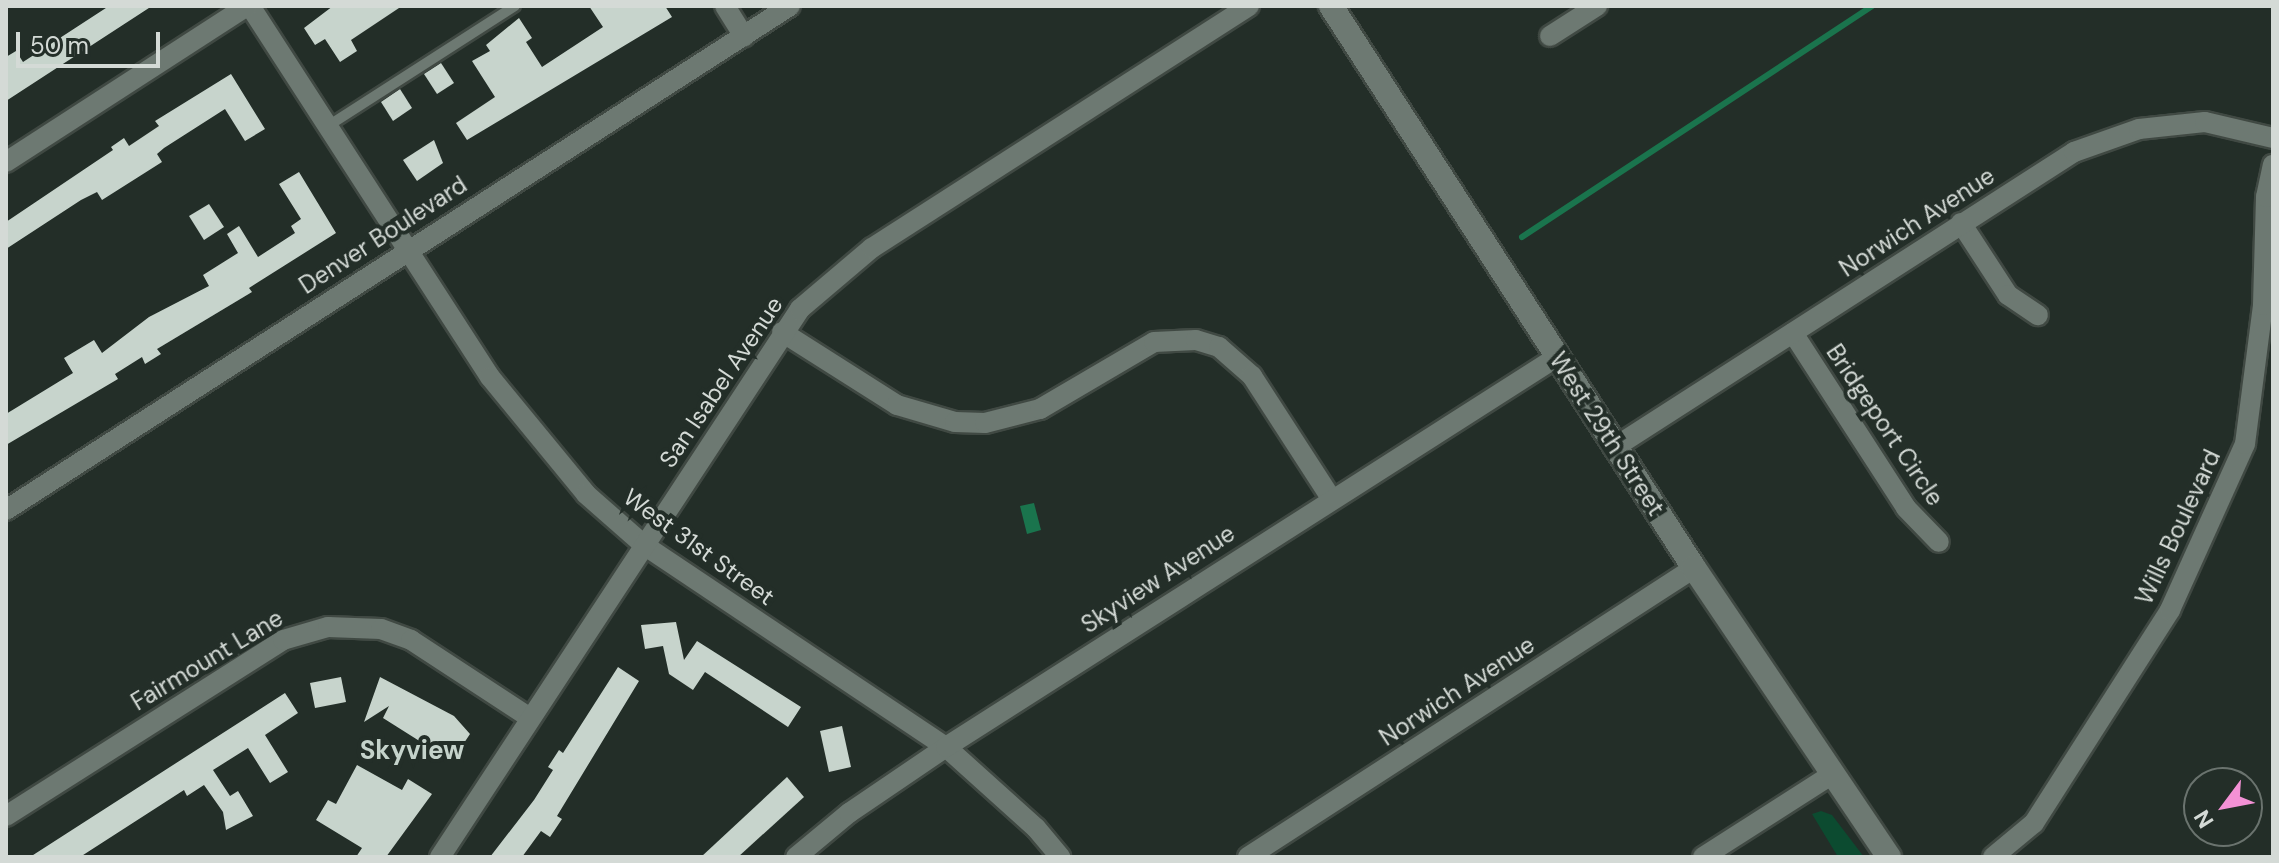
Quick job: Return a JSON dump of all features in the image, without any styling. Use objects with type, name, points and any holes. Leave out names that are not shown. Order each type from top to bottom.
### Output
[{"type":"street","name":"West 31st Street","points":[[248,6],[490,377],[550,457],[644,545],[946,747],[1036,828],[1060,857]]},
{"type":"street","points":[[6,162],[248,6]]},
{"type":"street","points":[[725,6],[744,36]]},
{"type":"street","name":"Denver Boulevard","points":[[6,510],[790,6]]},
{"type":"street","name":"San Isabel Avenue","points":[[440,857],[782,332],[844,267],[1249,6]]},
{"type":"street","name":"West 29th Street","points":[[1331,6],[1694,568],[1889,857]]},
{"type":"street","points":[[1550,36],[1597,6]]},
{"type":"street","name":"Norwich Avenue","points":[[1615,447],[1961,223],[2104,138],[2205,122],[2273,138]]},
{"type":"street","name":"Wills Boulevard","points":[[1993,857],[2034,823],[2170,610],[2245,444],[2263,305],[2266,197],[2273,165]]},
{"type":"street","points":[[1961,223],[2008,295],[2038,315]]},
{"type":"street","points":[[782,332],[897,405],[955,422],[985,423],[1040,409],[1154,342],[1196,340],[1219,347],[1252,376],[1331,498]]},
{"type":"street","name":"Bridgeport Circle","points":[[1793,333],[1906,508],[1939,542]]},
{"type":"street","name":"Skyview Avenue","points":[[796,857],[849,813],[946,747],[1331,498],[1557,357]]},
{"type":"street","name":"Norwich Avenue","points":[[1248,857],[1694,568]]},
{"type":"street","name":"Fairmount Lane","points":[[6,816],[283,640],[328,627],[381,629],[411,640],[530,718]]},
{"type":"street","points":[[1703,857],[1833,774]]},
{"type":"lane","points":[[328,126],[515,6]]},
{"type":"shaded area","points":[[1034,503],[1041,530],[1027,534],[1020,506]]},
{"type":"shaded area","points":[[1821,811],[1832,815],[1864,857],[1838,857],[1812,814]]},
{"type":"building","points":[[109,6],[152,6],[6,101],[6,57],[16,51],[23,62]]},
{"type":"building","points":[[333,6],[402,6],[351,40],[357,51],[340,62],[325,39],[315,45],[304,28]]},
{"type":"building","points":[[589,6],[665,6],[672,17],[467,140],[456,123],[495,97],[472,61],[490,51],[486,45],[519,18],[532,38],[526,42],[542,67],[603,27]]},
{"type":"building","points":[[441,63],[454,83],[437,94],[424,74]]},
{"type":"building","points":[[231,74],[265,129],[245,141],[225,109],[164,148],[157,154],[162,162],[102,200],[97,192],[81,200],[6,249],[6,222],[113,150],[111,147],[124,138],[129,146],[159,126],[155,121]]},
{"type":"building","points":[[400,89],[412,108],[393,121],[381,102]]},
{"type":"building","points":[[434,140],[443,163],[417,181],[403,160]]},
{"type":"building","points":[[299,172],[336,233],[249,288],[252,292],[157,349],[161,354],[145,364],[142,357],[115,374],[118,379],[6,445],[6,414],[73,373],[64,358],[94,340],[102,353],[149,317],[209,286],[203,275],[238,253],[227,234],[239,226],[258,257],[295,233],[291,226],[301,219],[279,184]]},
{"type":"building","points":[[209,204],[224,227],[204,240],[189,216]]},
{"type":"building","points":[[676,622],[684,660],[697,641],[801,707],[788,727],[705,672],[693,690],[669,674],[663,646],[645,649],[641,625]]},
{"type":"building","points":[[618,667],[639,681],[557,816],[562,819],[550,837],[541,831],[522,857],[490,857],[534,800],[553,770],[548,767],[559,750],[563,753]]},
{"type":"building","points":[[341,677],[346,702],[315,708],[310,683]]},
{"type":"building","points":[[380,677],[454,716],[470,734],[458,752],[446,744],[440,754],[383,718],[389,706],[364,722]]},
{"type":"building","points":[[285,693],[298,713],[265,735],[288,772],[270,783],[248,748],[213,770],[230,796],[238,791],[253,816],[226,830],[223,812],[204,785],[187,796],[184,790],[80,857],[30,857]]},
{"type":"building","points":[[842,726],[851,767],[829,772],[820,731]]},
{"type":"building","points":[[357,765],[402,790],[408,779],[432,794],[386,857],[356,857],[362,848],[316,820],[328,800],[336,804]]},
{"type":"building","points":[[787,777],[804,797],[738,857],[701,857]]},
{"type":"waterway","points":[[1522,237],[1872,6]]},
{"type":"district","name":"Skyview","points":[[412,751]]}]
